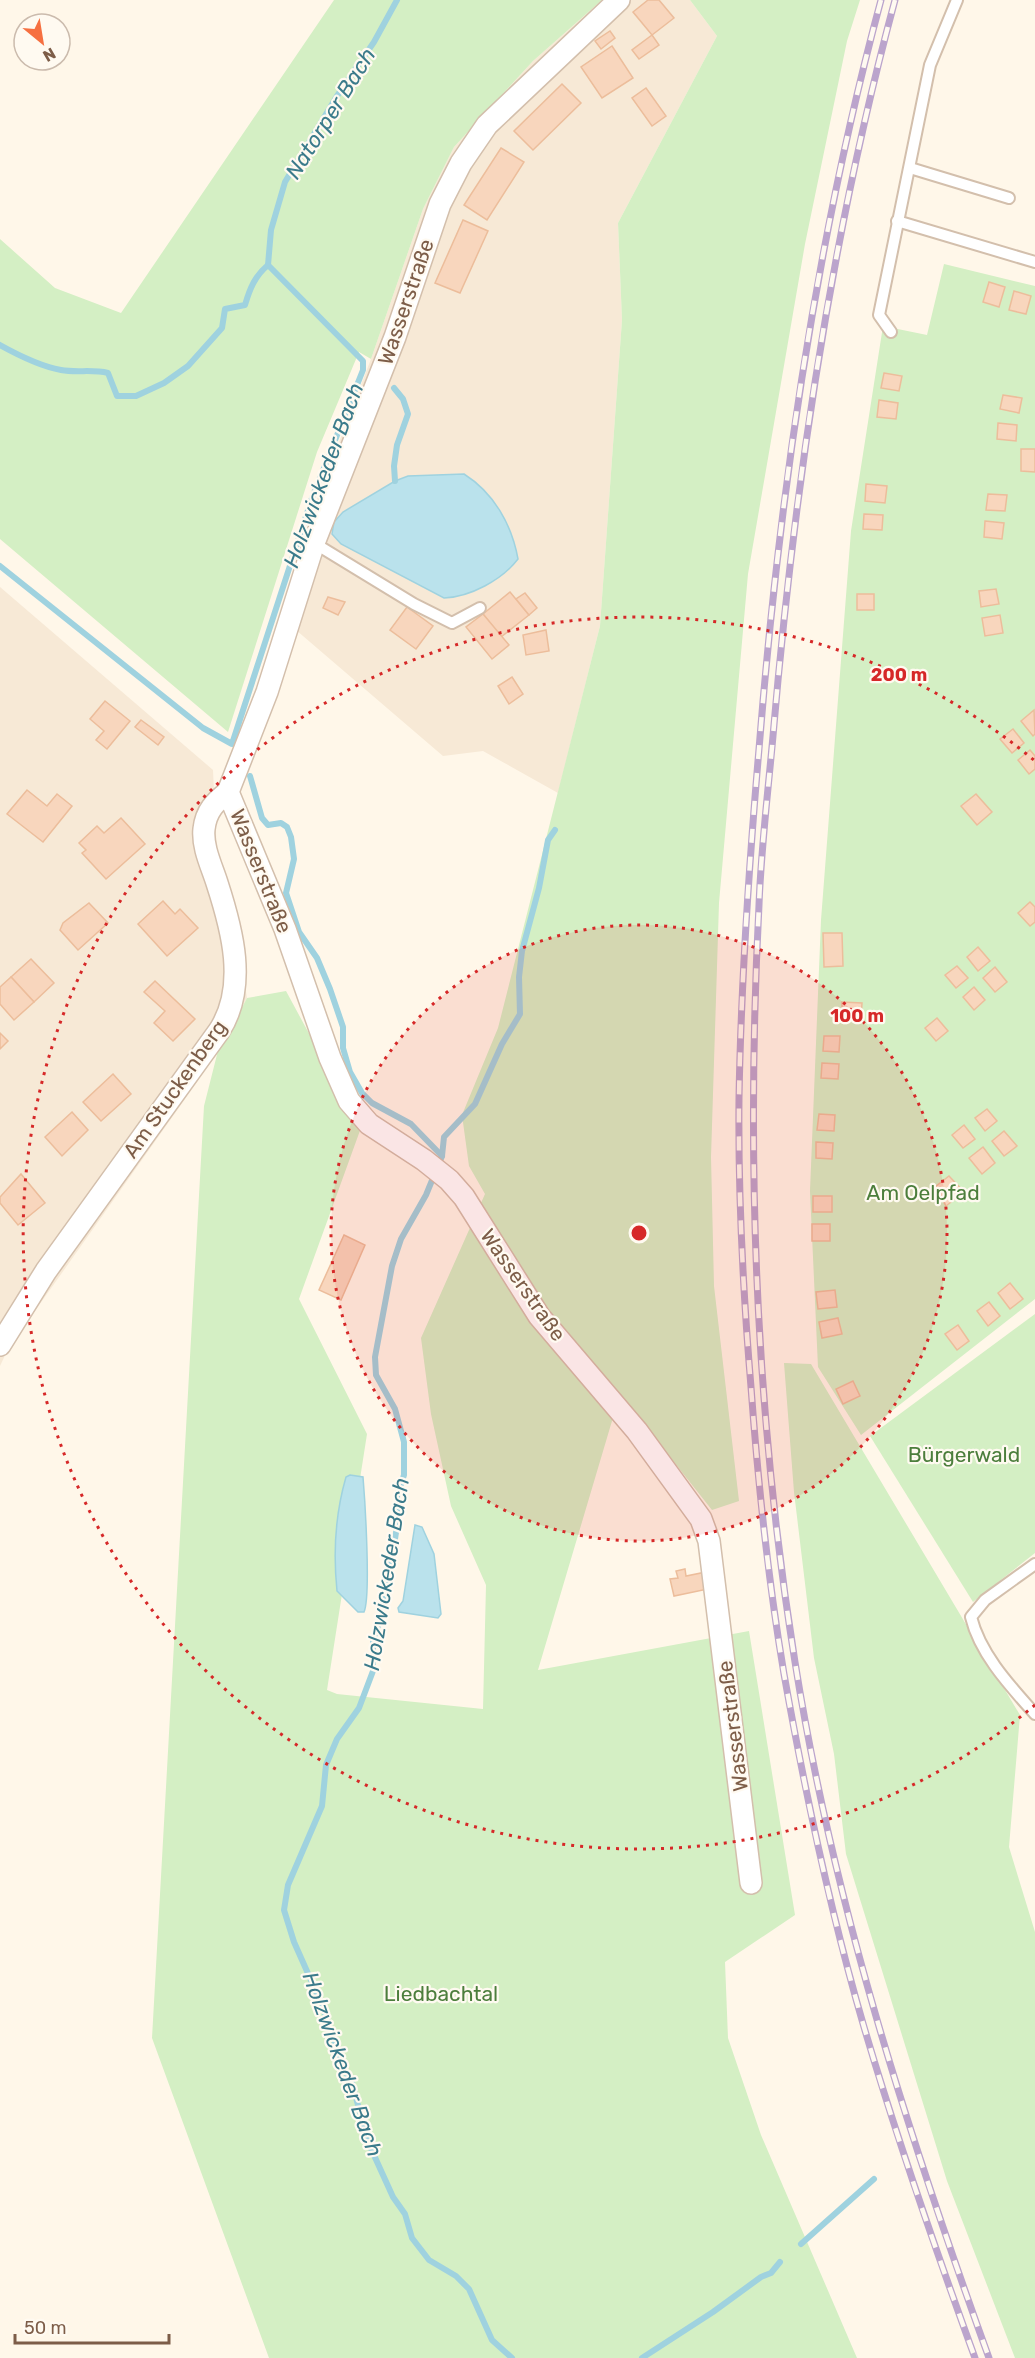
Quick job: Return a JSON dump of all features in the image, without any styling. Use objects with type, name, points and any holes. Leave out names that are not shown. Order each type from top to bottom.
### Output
[{"type":"street","name":"Wasserstraße","points":[[619,0],[488,125],[461,164],[440,204],[395,337],[314,543],[267,693],[221,797],[285,929],[342,1089],[358,1113],[369,1124],[424,1160],[449,1180],[464,1197],[539,1316],[637,1431],[701,1520],[709,1541],[751,1883]]},
{"type":"street","name":"Am Stuckenberg","points":[[0,1345],[46,1271],[225,1023],[233,1001],[235,980],[226,913],[207,854],[204,831],[221,797]]},
{"type":"lane","points":[[891,332],[879,315],[897,221],[930,65],[957,0]]},
{"type":"lane","points":[[910,168],[1010,198]]},
{"type":"lane","points":[[897,221],[1035,262]]},
{"type":"lane","points":[[314,543],[429,612],[452,623],[480,608]]},
{"type":"lane","points":[[1035,1564],[985,1600],[971,1617],[976,1635],[1008,1683],[1035,1714]]},
{"type":"shaded area","points":[[602,0],[690,0],[717,36],[618,223],[622,320],[600,626],[558,793],[483,751],[443,756],[282,618],[314,507],[371,359],[423,209],[454,147],[533,61]]},
{"type":"shaded area","points":[[0,587],[213,770],[217,855],[233,910],[247,998],[219,1051],[8,1349],[0,1366]]},
{"type":"green space","points":[[334,0],[602,0],[533,61],[454,147],[423,209],[371,359],[359,352],[317,452],[228,732],[0,539],[0,239],[55,288],[121,313]]},
{"type":"green space","name":"Liedbachtal","points":[[690,0],[860,0],[847,41],[805,244],[748,574],[719,903],[711,1157],[714,1286],[739,1501],[712,1510],[620,1394],[538,1670],[749,1631],[795,1915],[725,1962],[728,2038],[761,2135],[857,2358],[269,2358],[152,2038],[204,1106],[225,1023],[234,1023],[247,998],[286,991],[332,1076],[362,1125],[299,1299],[367,1434],[327,1690],[337,1694],[483,1709],[486,1585],[451,1506],[431,1414],[421,1338],[485,1194],[469,1166],[462,1115],[498,1028],[600,626],[622,320],[618,223],[717,36]]},
{"type":"green space","name":"Am Oelpfad","points":[[944,264],[1035,286],[1035,1299],[861,1435],[818,1367],[810,1191],[821,920],[851,531],[883,326],[927,335]]},
{"type":"green space","name":"Bürgerwald","points":[[1035,1314],[1035,1553],[973,1602],[870,1436]]},
{"type":"green space","points":[[784,1363],[811,1364],[1020,1715],[1009,1847],[1035,1932],[1035,2358],[1015,2358],[947,2181],[846,1854],[834,1754],[814,1658],[794,1492]]},
{"type":"water","points":[[464,474],[493,500],[500,511],[511,534],[518,559],[503,574],[475,591],[444,598],[341,544],[332,534],[334,522],[343,512],[395,481],[408,476]]},
{"type":"water","points":[[350,1475],[363,1477],[367,1569],[364,1612],[358,1612],[337,1591],[335,1548],[337,1519],[346,1477]]},
{"type":"water","points":[[415,1525],[422,1527],[434,1554],[441,1614],[438,1618],[399,1612],[398,1608],[403,1601]]},
{"type":"building","points":[[648,0],[659,0],[674,18],[652,35],[633,12]]},
{"type":"building","points":[[610,31],[615,38],[601,49],[595,41]]},
{"type":"building","points":[[652,35],[659,45],[639,59],[632,50]]},
{"type":"building","points":[[612,46],[633,78],[602,98],[581,67]]},
{"type":"building","points":[[562,84],[581,103],[533,150],[514,131]]},
{"type":"building","points":[[646,88],[666,116],[652,126],[632,98]]},
{"type":"building","points":[[501,148],[524,162],[487,220],[464,205]]},
{"type":"building","points":[[463,220],[488,231],[460,293],[435,283]]},
{"type":"building","points":[[989,282],[1005,287],[999,307],[983,302]]},
{"type":"building","points":[[1014,291],[1031,296],[1026,314],[1009,310]]},
{"type":"building","points":[[884,373],[902,376],[899,391],[881,388]]},
{"type":"building","points":[[1003,395],[1022,398],[1019,413],[1000,409]]},
{"type":"building","points":[[879,400],[898,403],[896,419],[877,417]]},
{"type":"building","points":[[998,423],[1017,425],[1016,441],[997,439]]},
{"type":"building","points":[[1021,449],[1035,449],[1035,472],[1021,471]]},
{"type":"building","points":[[866,484],[887,486],[885,503],[865,501]]},
{"type":"building","points":[[988,494],[1007,495],[1005,511],[986,510]]},
{"type":"building","points":[[864,514],[883,515],[882,530],[863,529]]},
{"type":"building","points":[[985,521],[1004,523],[1002,539],[984,537]]},
{"type":"building","points":[[996,589],[999,604],[981,607],[979,591]]},
{"type":"building","points":[[510,592],[529,615],[501,637],[483,614]]},
{"type":"building","points":[[525,593],[537,608],[529,615],[516,599]]},
{"type":"building","points":[[857,594],[874,594],[874,610],[857,610]]},
{"type":"building","points":[[328,597],[345,602],[338,615],[323,608]]},
{"type":"building","points":[[407,607],[433,626],[416,649],[390,630]]},
{"type":"building","points":[[483,614],[509,645],[492,659],[466,627]]},
{"type":"building","points":[[1000,615],[1003,633],[985,636],[982,618]]},
{"type":"building","points":[[546,630],[549,651],[526,655],[523,635]]},
{"type":"building","points":[[512,677],[523,694],[509,704],[498,686]]},
{"type":"building","points":[[105,701],[130,721],[107,749],[96,740],[104,731],[90,719]]},
{"type":"building","points":[[1034,710],[1035,734],[1033,736],[1021,721]]},
{"type":"building","points":[[141,720],[164,737],[158,745],[135,727]]},
{"type":"building","points":[[1013,729],[1024,743],[1012,753],[1000,739]]},
{"type":"building","points":[[1030,750],[1035,756],[1035,769],[1029,774],[1018,760]]},
{"type":"building","points":[[27,790],[47,806],[57,794],[72,806],[43,842],[7,814]]},
{"type":"building","points":[[976,794],[992,812],[977,825],[961,806]]},
{"type":"building","points":[[121,818],[145,844],[106,879],[82,853],[86,850],[79,843],[97,826],[104,833]]},
{"type":"building","points":[[163,901],[175,914],[180,909],[198,928],[167,956],[138,924]]},
{"type":"building","points":[[1030,902],[1035,907],[1035,922],[1030,926],[1018,913]]},
{"type":"building","points":[[89,903],[108,923],[78,950],[60,930],[63,923]]},
{"type":"building","points":[[823,933],[842,933],[843,966],[824,967]]},
{"type":"building","points":[[978,947],[990,961],[978,971],[967,957]]},
{"type":"building","points":[[31,959],[54,983],[34,1002],[11,977]]},
{"type":"building","points":[[957,966],[968,978],[956,988],[945,975]]},
{"type":"building","points":[[995,967],[1007,982],[995,992],[983,978]]},
{"type":"building","points":[[11,977],[34,1002],[14,1020],[0,1004],[0,987]]},
{"type":"building","points":[[155,981],[195,1019],[173,1041],[154,1023],[165,1011],[144,992]]},
{"type":"building","points":[[974,987],[985,1000],[974,1010],[963,997]]},
{"type":"building","points":[[842,1002],[862,1003],[861,1019],[842,1018]]},
{"type":"building","points":[[937,1018],[948,1031],[936,1041],[925,1028]]},
{"type":"building","points":[[0,1033],[8,1041],[0,1049]]},
{"type":"building","points":[[824,1036],[840,1036],[839,1052],[823,1051]]},
{"type":"building","points":[[822,1063],[839,1064],[838,1079],[821,1078]]},
{"type":"building","points":[[113,1074],[131,1094],[101,1121],[83,1102]]},
{"type":"building","points":[[987,1109],[997,1121],[985,1131],[975,1118]]},
{"type":"building","points":[[72,1112],[88,1130],[62,1156],[45,1137]]},
{"type":"building","points":[[819,1114],[835,1115],[834,1131],[817,1130]]},
{"type":"building","points":[[964,1125],[975,1139],[963,1148],[952,1135]]},
{"type":"building","points":[[1004,1131],[1017,1146],[1004,1156],[992,1141]]},
{"type":"building","points":[[816,1142],[833,1143],[832,1159],[816,1158]]},
{"type":"building","points":[[983,1147],[995,1163],[982,1174],[969,1158]]},
{"type":"building","points":[[21,1174],[45,1203],[18,1225],[0,1203],[0,1197]]},
{"type":"building","points":[[949,1176],[964,1192],[946,1206],[935,1187]]},
{"type":"building","points":[[813,1196],[832,1196],[832,1212],[813,1212]]},
{"type":"building","points":[[812,1224],[830,1224],[830,1241],[812,1241]]},
{"type":"building","points":[[344,1235],[365,1245],[341,1300],[319,1290]]},
{"type":"building","points":[[1010,1283],[1023,1299],[1010,1309],[998,1293]]},
{"type":"building","points":[[835,1290],[837,1307],[818,1309],[816,1292]]},
{"type":"building","points":[[989,1302],[1000,1316],[988,1326],[977,1311]]},
{"type":"building","points":[[838,1318],[842,1334],[822,1338],[819,1322]]},
{"type":"building","points":[[958,1325],[969,1341],[957,1350],[945,1334]]},
{"type":"building","points":[[853,1381],[860,1396],[843,1404],[836,1389]]},
{"type":"building","points":[[685,1569],[686,1576],[706,1572],[708,1589],[674,1596],[670,1579],[678,1578],[676,1571]]},
{"type":"waterway","name":"Natorper Bach","points":[[268,265],[271,230],[285,182],[337,96],[374,42],[397,0]]},
{"type":"waterway","name":"Holzwickeder Bach","points":[[0,345],[29,360],[53,368],[108,373],[117,396],[136,396],[164,383],[188,366],[222,328],[225,309],[245,305],[254,283],[268,265],[363,361],[363,370],[312,498],[232,744],[203,728],[0,566]]},
{"type":"waterway","points":[[394,388],[403,399],[408,414],[397,445],[394,466],[395,481]]},
{"type":"waterway","name":"Holzwickeder Bach","points":[[250,776],[262,818],[268,825],[281,823],[287,827],[291,837],[294,859],[286,893],[299,932],[317,958],[330,989],[343,1027],[343,1048],[350,1072],[362,1093],[372,1103],[411,1124],[442,1156]]},
{"type":"waterway","name":"Holzwickeder Bach","points":[[512,2358],[492,2340],[469,2289],[456,2276],[429,2260],[412,2238],[405,2214],[393,2197],[368,2142],[352,2083],[344,2069],[322,2005],[294,1942],[284,1910],[288,1885],[322,1806],[326,1765],[337,1739],[359,1708],[373,1671],[373,1640],[388,1584],[397,1526],[397,1496],[404,1475],[404,1442],[395,1409],[376,1375],[375,1357],[392,1266],[401,1239],[426,1195],[442,1156],[444,1137],[475,1104],[502,1044],[520,1014],[519,977],[522,951],[539,888],[548,840],[555,830]]},
{"type":"waterway","points":[[801,2244],[874,2179]]},
{"type":"waterway","points":[[642,2358],[713,2312],[761,2277],[771,2273],[780,2262]]},
{"type":"railway","points":[[881,0],[837,185],[819,278],[803,372],[777,560],[749,880],[740,1054],[739,1170],[746,1315],[760,1495],[778,1638],[801,1763],[829,1895],[864,2027],[917,2193],[975,2358]]},
{"type":"railway","points":[[895,0],[851,182],[833,273],[804,458],[782,643],[761,863],[755,1000],[754,1190],[757,1285],[771,1474],[781,1568],[811,1751],[830,1840],[851,1927],[902,2101],[929,2187],[989,2358]]}]
